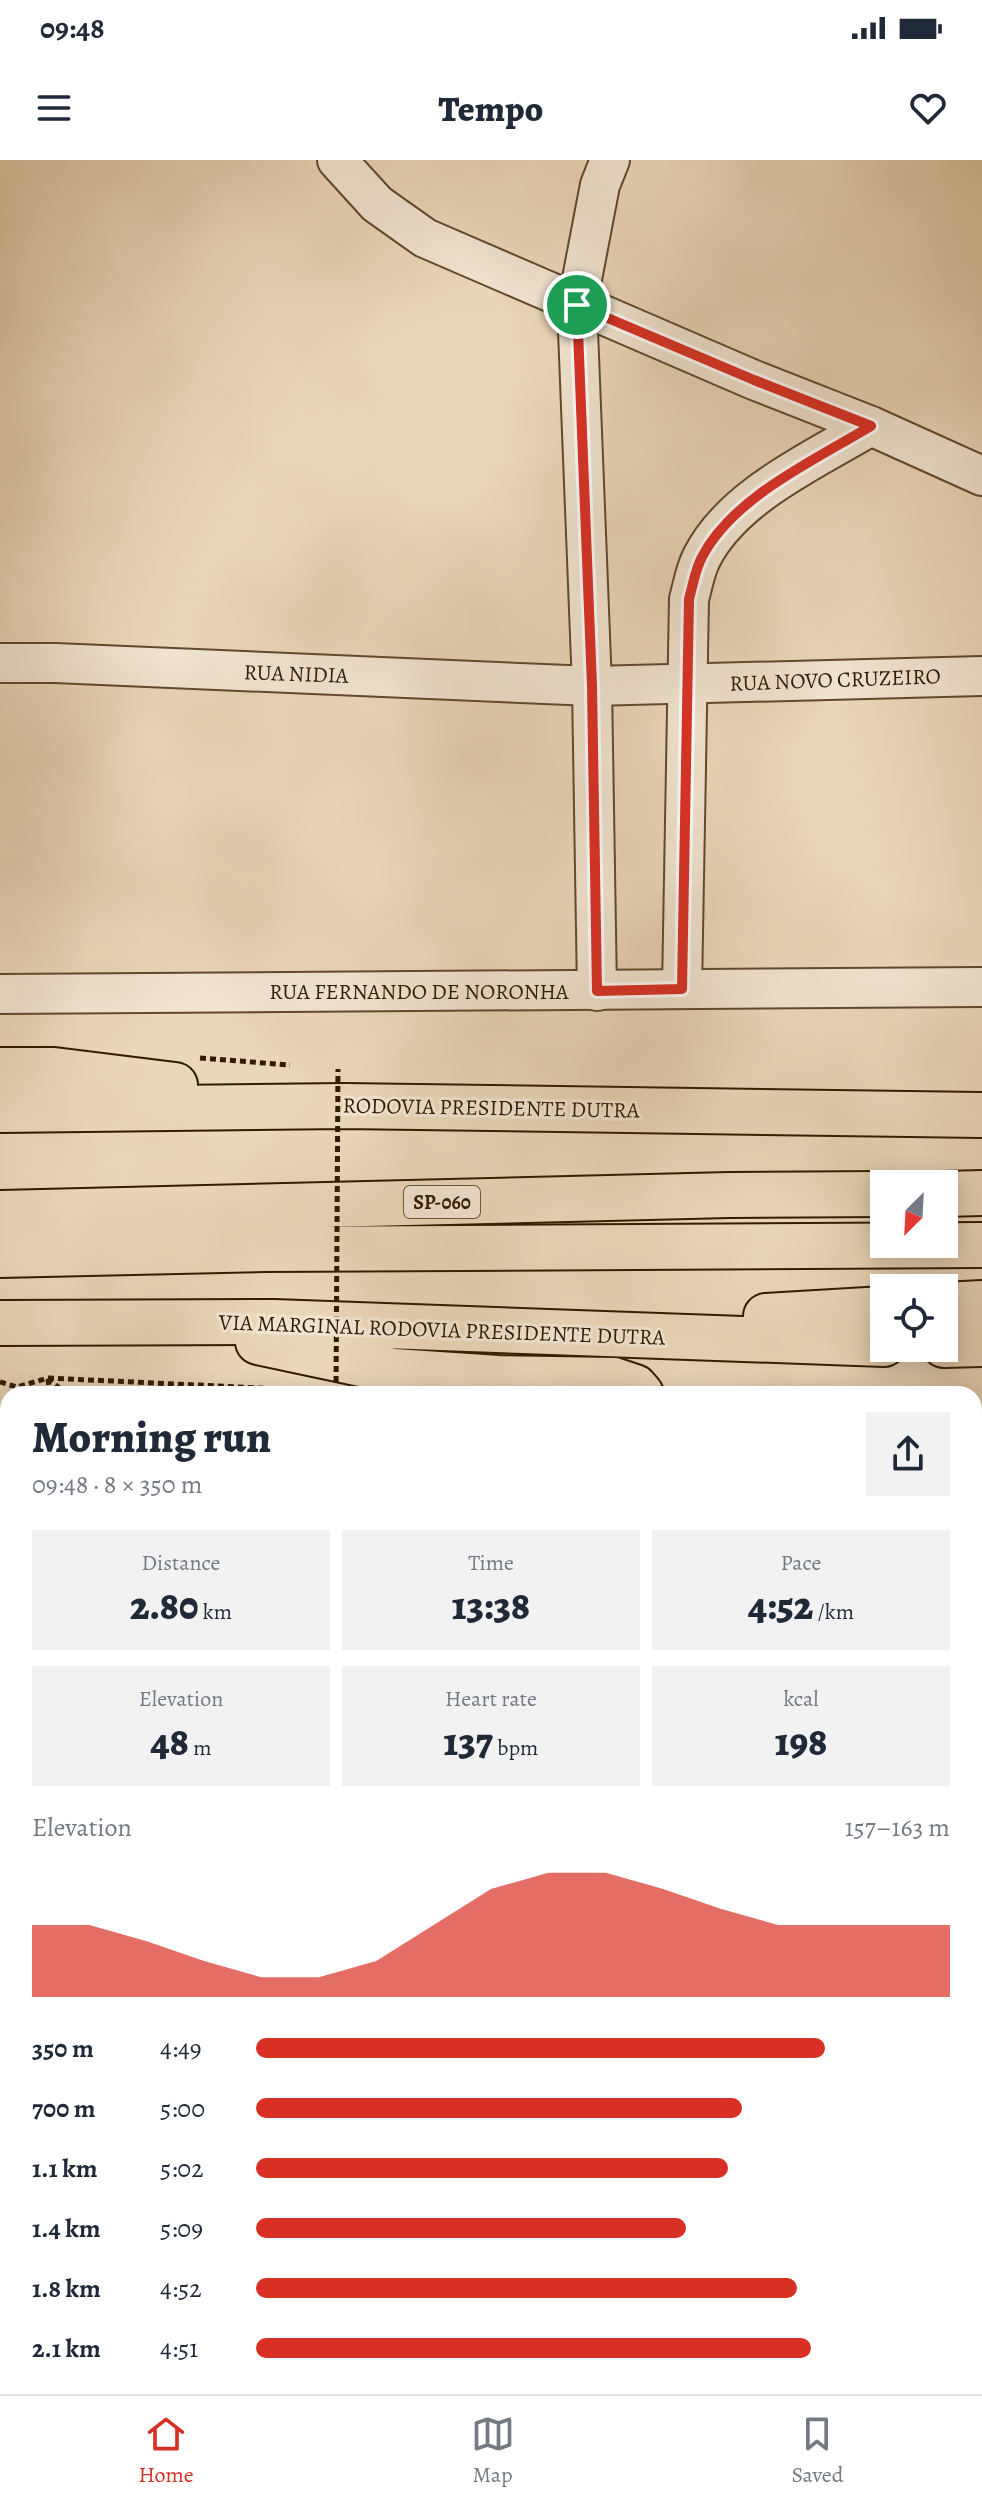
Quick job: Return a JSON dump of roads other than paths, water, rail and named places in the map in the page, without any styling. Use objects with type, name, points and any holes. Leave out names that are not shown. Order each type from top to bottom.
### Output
[{"type":"highway","points":[[0,1070],[54,1070],[341,1087]]},
{"type":"highway","name":"RODOVIA PRESIDENTE DUTRA","points":[[0,1110],[341,1087],[982,1115]]},
{"type":"highway","points":[[958,1194],[982,1193]]},
{"type":"highway","name":"SP-060","points":[[0,1213],[870,1194]]},
{"type":"highway","name":"SP-060","points":[[0,1255],[265,1249],[982,1245]]},
{"type":"highway","points":[[958,1304],[982,1303]]},
{"type":"highway","points":[[680,1339],[738,1317],[870,1310]]},
{"type":"highway","name":"VIA MARGINAL RODOVIA PRESIDENTE DUTRA","points":[[0,1323],[274,1322],[870,1344]]},
{"type":"highway","points":[[169,1323],[394,1371],[498,1378],[614,1380],[632,1386]]},
{"type":"highway","points":[[958,1345],[982,1344]]},
{"type":"street","points":[[337,160],[377,204],[425,238],[982,476]]},
{"type":"street","points":[[597,991],[592,686],[577,305],[600,185],[610,160]]},
{"type":"street","points":[[682,989],[689,599],[701,558],[725,523],[767,489],[871,426]]},
{"type":"street","name":"RUA NIDIA","points":[[0,663],[592,686]]},
{"type":"street","name":"RUA NOVO CRUZEIRO","points":[[592,686],[982,676]]},
{"type":"street","name":"RUA FERNANDO DE NORONHA","points":[[0,994],[982,987]]}]
